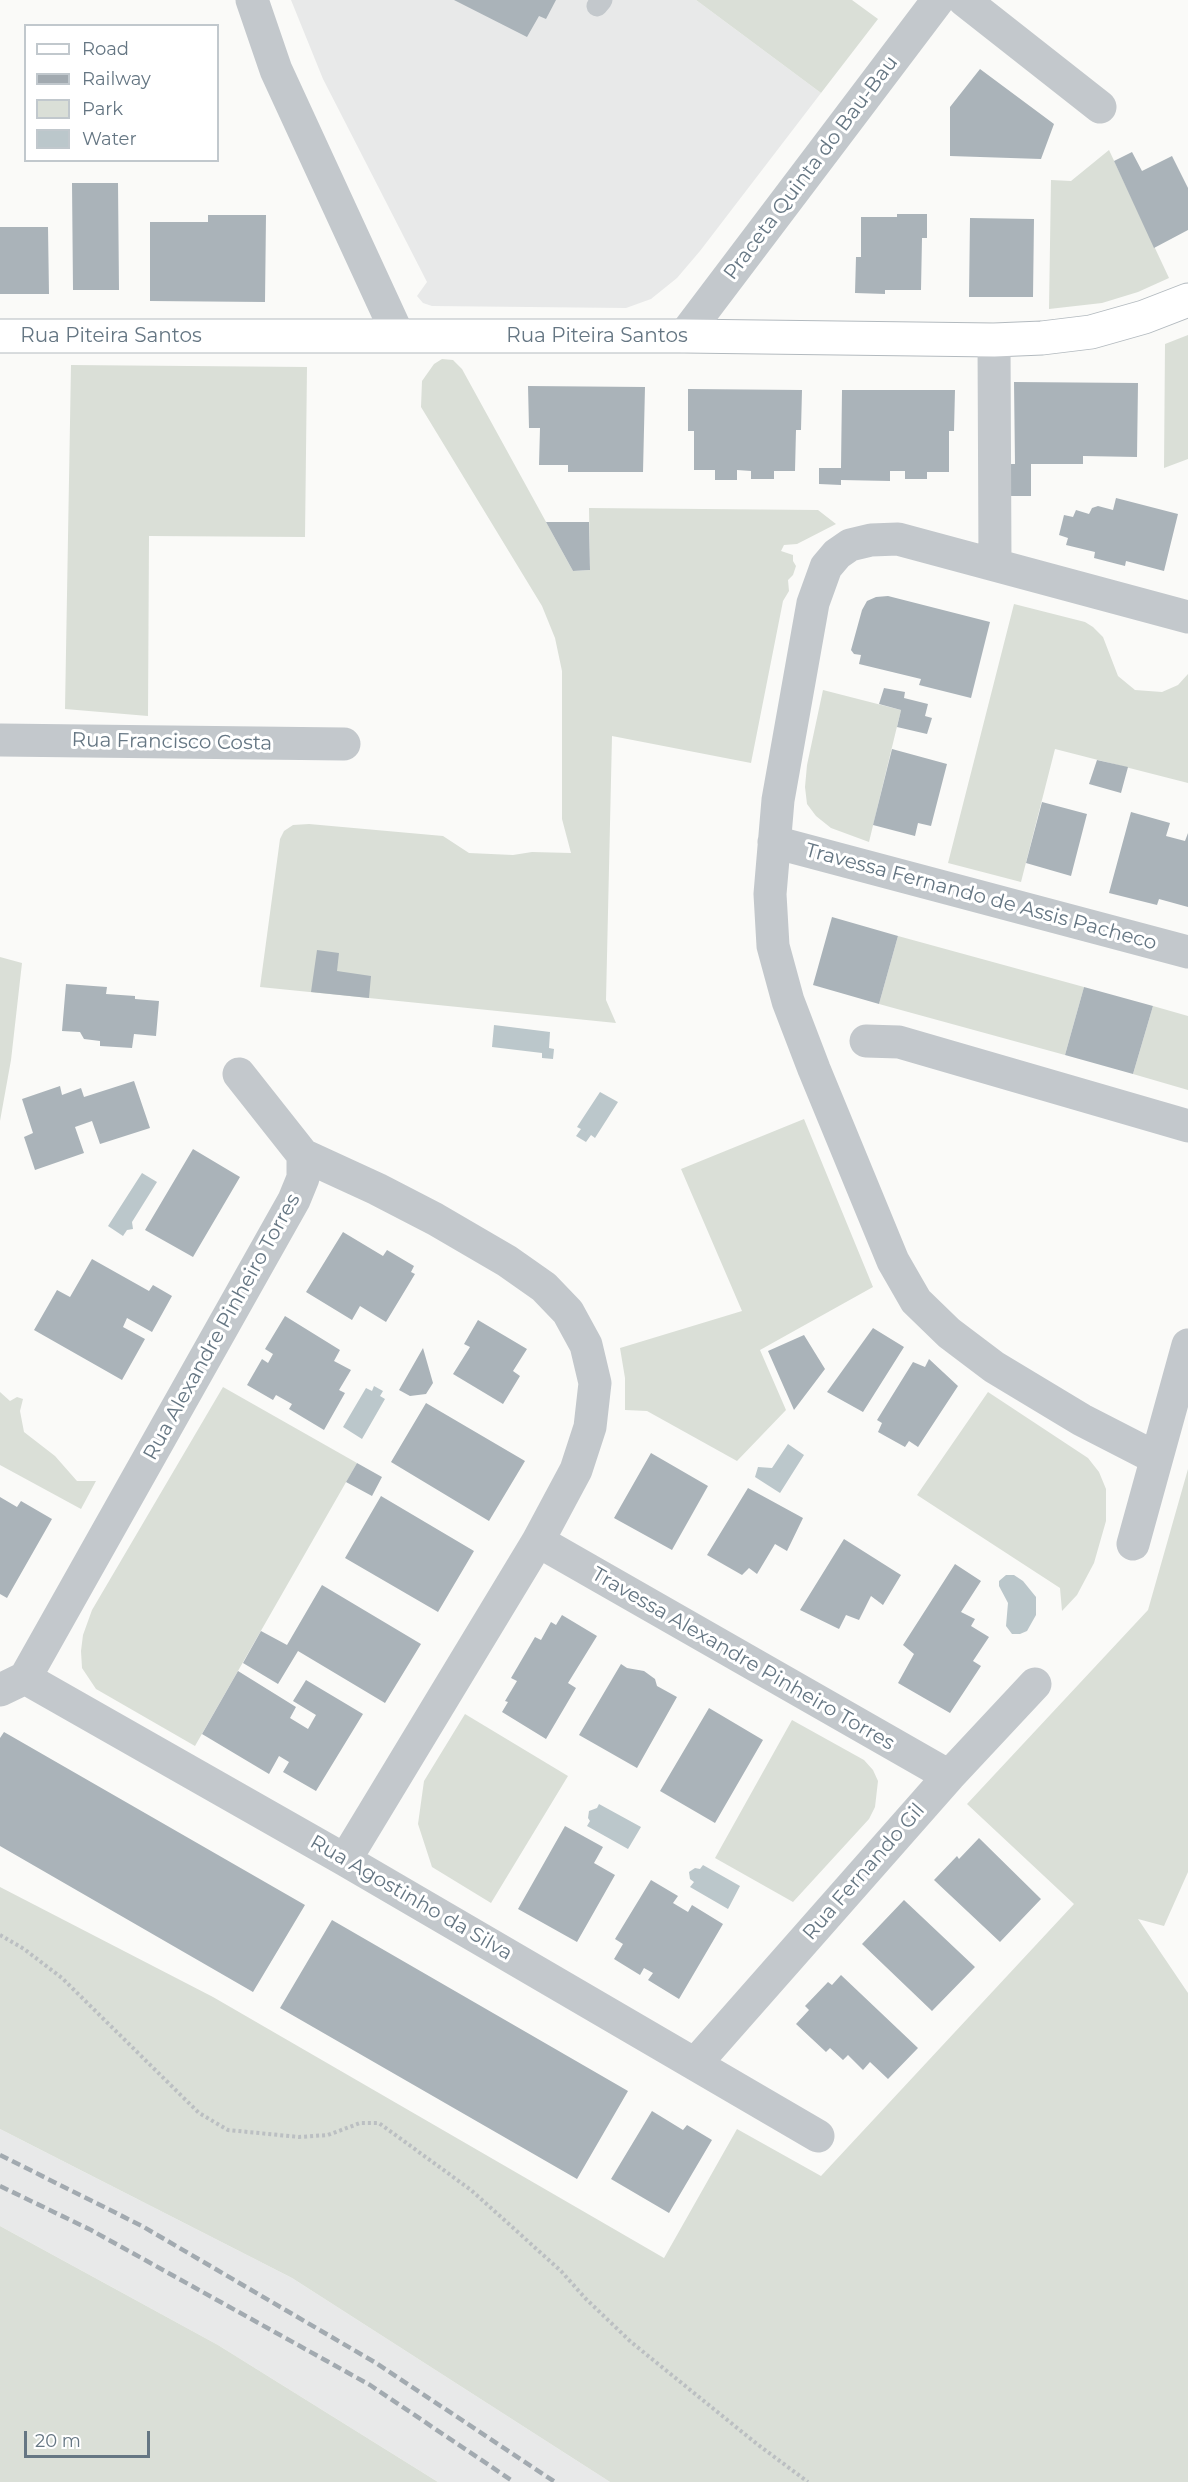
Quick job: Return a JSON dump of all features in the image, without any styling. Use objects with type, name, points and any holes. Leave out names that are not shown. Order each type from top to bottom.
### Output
[{"type":"street","points":[[252,0],[276,70],[398,335]]},
{"type":"street","name":"Praceta Quinta do Bau-Bau","points":[[684,336],[938,0]]},
{"type":"street","points":[[964,0],[1100,107]]},
{"type":"street","name":"Rua Piteira Santos","points":[[0,336],[684,336],[994,340],[1042,338],[1091,332],[1144,317],[1188,300]]},
{"type":"street","points":[[994,340],[995,564]]},
{"type":"street","points":[[1156,1458],[1082,1420],[994,1366],[949,1333],[916,1301],[893,1261],[788,1001],[773,946],[770,894],[786,748],[813,603],[826,567],[837,554],[850,545],[871,540],[898,539],[1188,617]]},
{"type":"street","name":"Rua Francisco Costa","points":[[0,740],[344,744]]},
{"type":"street","name":"Travessa Fernando de Assis Pacheco","points":[[774,842],[1188,952]]},
{"type":"street","points":[[866,1041],[899,1042],[1188,1126]]},
{"type":"street","points":[[239,1074],[303,1155],[387,1194],[507,1261],[544,1287],[568,1312],[586,1346],[595,1383],[590,1427],[576,1470],[538,1541],[345,1860]]},
{"type":"street","name":"Rua Alexandre Pinheiro Torres","points":[[13,1684],[294,1200],[303,1178],[303,1155]]},
{"type":"street","points":[[1133,1545],[1188,1345]]},
{"type":"street","name":"Travessa Alexandre Pinheiro Torres","points":[[538,1541],[949,1776]]},
{"type":"street","name":"Rua Agostinho da Silva","points":[[13,1684],[345,1860],[818,2136]]},
{"type":"street","name":"Rua Fernando Gil","points":[[696,2063],[949,1776],[1035,1684]]},
{"type":"path","points":[[0,1935],[24,1949],[62,1977],[199,2114],[228,2130],[299,2137],[328,2135],[360,2123],[379,2123],[471,2190],[561,2271],[585,2298],[654,2361],[808,2482]]},
{"type":"shaded area","points":[[291,0],[696,0],[821,93],[700,251],[677,278],[651,299],[626,308],[432,306],[423,303],[417,296],[427,282],[323,79]]},
{"type":"shaded area","points":[[0,2129],[292,2278],[610,2482],[438,2482],[218,2345],[0,2226]]},
{"type":"green space","points":[[696,0],[852,0],[878,19],[821,93]]},
{"type":"green space","points":[[1109,150],[1169,278],[1138,292],[1102,303],[1049,309],[1051,180],[1071,181]]},
{"type":"green space","points":[[1188,335],[1188,459],[1164,468],[1165,344]]},
{"type":"green space","points":[[442,359],[453,360],[462,369],[573,571],[590,570],[589,508],[818,510],[836,524],[797,544],[784,545],[781,551],[793,555],[796,566],[793,575],[788,580],[789,591],[783,601],[751,763],[612,736],[606,1000],[616,1023],[260,987],[280,839],[284,831],[293,825],[309,824],[443,836],[469,853],[513,855],[532,852],[571,853],[562,819],[562,671],[555,638],[542,606],[421,407],[422,381],[434,364]]},
{"type":"green space","points":[[71,365],[307,367],[305,537],[149,536],[148,716],[65,709]]},
{"type":"green space","points":[[1014,604],[1085,622],[1093,627],[1103,637],[1118,676],[1135,690],[1162,692],[1178,685],[1188,674],[1188,783],[1055,749],[1021,882],[948,863]]},
{"type":"green space","points":[[823,690],[901,710],[869,842],[831,828],[816,816],[807,804],[805,787],[807,765]]},
{"type":"green space","points":[[898,936],[1084,987],[1065,1055],[879,1004]]},
{"type":"green space","points":[[0,957],[22,963],[11,1060],[0,1121]]},
{"type":"green space","points":[[1153,1006],[1188,1016],[1188,1090],[1133,1074]]},
{"type":"green space","points":[[804,1119],[873,1287],[760,1350],[786,1410],[737,1461],[647,1411],[625,1410],[625,1378],[620,1348],[742,1311],[681,1169]]},
{"type":"green space","points":[[223,1387],[357,1463],[195,1746],[96,1689],[82,1668],[81,1651],[83,1635],[92,1610]]},
{"type":"green space","points":[[0,1392],[10,1401],[17,1397],[23,1399],[20,1411],[24,1432],[55,1456],[77,1481],[96,1481],[81,1509],[0,1465]]},
{"type":"green space","points":[[988,1392],[1088,1458],[1099,1472],[1106,1489],[1106,1521],[1094,1563],[1077,1595],[1062,1611],[1060,1588],[917,1495]]},
{"type":"green space","points":[[1188,1469],[1188,1872],[1164,1926],[1138,1919],[1188,1993],[1188,2482],[610,2482],[292,2278],[0,2129],[0,1887],[213,1997],[664,2258],[737,2129],[821,2176],[1074,1904],[967,1804],[1148,1610]]},
{"type":"green space","points":[[465,1714],[568,1776],[491,1903],[432,1867],[418,1824],[424,1781]]},
{"type":"green space","points":[[792,1720],[864,1760],[873,1770],[878,1781],[875,1807],[869,1819],[793,1902],[715,1858]]},
{"type":"green space","points":[[0,2226],[218,2345],[438,2482],[0,2482]]},
{"type":"water","points":[[494,1025],[550,1032],[549,1048],[554,1049],[553,1059],[542,1058],[542,1053],[492,1047]]},
{"type":"water","points":[[600,1092],[618,1102],[595,1138],[591,1135],[586,1142],[576,1136],[581,1129],[577,1127]]},
{"type":"water","points":[[142,1173],[157,1182],[132,1222],[133,1229],[127,1230],[123,1236],[108,1226]]},
{"type":"water","points":[[374,1386],[383,1391],[380,1396],[385,1399],[362,1439],[343,1427],[366,1388],[372,1391]]},
{"type":"water","points":[[788,1444],[804,1455],[780,1493],[755,1477],[758,1467],[772,1468]]},
{"type":"water","points":[[1006,1575],[1014,1575],[1023,1581],[1036,1597],[1036,1615],[1027,1631],[1020,1634],[1012,1634],[1006,1626],[1008,1603],[999,1586],[999,1581]]},
{"type":"water","points":[[599,1804],[641,1827],[628,1849],[587,1826],[590,1821],[589,1811],[597,1808]]},
{"type":"water","points":[[703,1865],[740,1886],[728,1909],[690,1887],[694,1882],[690,1879],[689,1872],[695,1868],[700,1869]]},
{"type":"building","points":[[454,0],[556,0],[546,19],[539,16],[527,37]]},
{"type":"building","points":[[980,69],[1054,124],[1041,159],[950,156],[950,107]]},
{"type":"building","points":[[1132,152],[1142,171],[1172,156],[1188,188],[1188,230],[1154,248],[1114,161]]},
{"type":"building","points":[[72,183],[118,183],[119,290],[73,290]]},
{"type":"building","points":[[897,214],[927,214],[927,238],[922,238],[921,290],[885,290],[885,294],[855,293],[856,257],[861,257],[861,217],[897,217]]},
{"type":"building","points":[[208,215],[266,215],[265,302],[150,301],[150,222],[208,222]]},
{"type":"building","points":[[970,218],[1034,219],[1033,297],[969,297]]},
{"type":"building","points":[[0,227],[48,227],[49,294],[0,294]]},
{"type":"building","points":[[1014,382],[1138,383],[1137,457],[1083,456],[1083,464],[1031,464],[1031,496],[1003,496],[1003,464],[1015,464]]},
{"type":"building","points":[[528,386],[645,387],[643,472],[568,472],[568,465],[539,465],[540,428],[529,428]]},
{"type":"building","points":[[688,389],[802,390],[801,430],[796,430],[795,471],[774,471],[774,479],[751,479],[751,471],[737,470],[737,480],[715,480],[715,470],[694,470],[694,431],[688,431]]},
{"type":"building","points":[[842,390],[955,390],[954,431],[949,431],[949,472],[927,472],[927,479],[905,479],[905,471],[890,471],[890,481],[841,480],[841,485],[819,484],[819,468],[841,468]]},
{"type":"building","points":[[1116,498],[1178,514],[1164,571],[1126,561],[1125,566],[1094,558],[1095,552],[1066,545],[1068,538],[1059,535],[1064,515],[1073,517],[1076,510],[1089,514],[1092,508],[1098,506],[1113,510]]},
{"type":"building","points":[[546,522],[589,522],[590,570],[573,571]]},
{"type":"building","points":[[888,596],[990,622],[971,698],[919,685],[921,679],[859,664],[861,655],[854,654],[851,650],[862,610],[867,601],[876,597]]},
{"type":"building","points":[[884,688],[905,692],[904,698],[928,704],[925,716],[932,718],[927,734],[897,727],[901,710],[879,704]]},
{"type":"building","points":[[892,749],[947,764],[931,826],[918,823],[915,836],[873,825]]},
{"type":"building","points":[[1097,760],[1128,767],[1121,793],[1089,784]]},
{"type":"building","points":[[1042,802],[1087,814],[1071,876],[1026,863]]},
{"type":"building","points":[[1131,812],[1170,823],[1166,836],[1185,841],[1188,833],[1188,907],[1159,899],[1157,905],[1109,893]]},
{"type":"building","points":[[832,917],[898,936],[879,1004],[813,985]]},
{"type":"building","points":[[317,950],[339,953],[337,971],[371,976],[369,998],[311,992]]},
{"type":"building","points":[[66,984],[107,987],[106,994],[135,996],[135,999],[159,1001],[156,1036],[134,1034],[132,1048],[100,1046],[100,1041],[84,1039],[80,1032],[62,1031]]},
{"type":"building","points":[[1084,987],[1153,1006],[1133,1074],[1065,1055]]},
{"type":"building","points":[[134,1081],[150,1128],[100,1144],[92,1121],[75,1127],[84,1153],[35,1170],[24,1137],[33,1133],[22,1099],[60,1086],[62,1095],[81,1088],[84,1097]]},
{"type":"building","points":[[193,1149],[240,1177],[193,1257],[145,1230]]},
{"type":"building","points":[[343,1232],[383,1256],[387,1250],[414,1266],[411,1272],[415,1274],[386,1322],[360,1306],[352,1320],[306,1292]]},
{"type":"building","points":[[92,1259],[149,1291],[153,1285],[172,1296],[152,1332],[127,1318],[123,1327],[145,1339],[122,1380],[34,1330],[57,1290],[70,1297]]},
{"type":"building","points":[[285,1316],[340,1350],[334,1361],[351,1370],[339,1390],[345,1393],[324,1430],[289,1409],[292,1404],[276,1395],[273,1400],[247,1385],[262,1359],[268,1363],[273,1354],[265,1349]]},
{"type":"building","points":[[478,1320],[527,1349],[513,1371],[520,1376],[503,1404],[453,1374],[470,1347],[464,1344]]},
{"type":"building","points":[[873,1328],[904,1347],[863,1412],[827,1392]]},
{"type":"building","points":[[804,1335],[825,1369],[794,1410],[768,1351]]},
{"type":"building","points":[[423,1348],[433,1383],[426,1394],[410,1396],[399,1390]]},
{"type":"building","points":[[929,1359],[958,1386],[918,1447],[909,1441],[905,1447],[878,1432],[882,1423],[877,1420],[913,1362],[925,1367]]},
{"type":"building","points":[[426,1403],[525,1461],[489,1521],[391,1462]]},
{"type":"building","points":[[651,1453],[708,1486],[672,1550],[614,1518]]},
{"type":"building","points":[[357,1463],[382,1477],[372,1496],[346,1482]]},
{"type":"building","points":[[748,1488],[803,1518],[787,1551],[775,1544],[757,1574],[749,1568],[742,1575],[707,1555]]},
{"type":"building","points":[[381,1496],[474,1551],[438,1612],[345,1558]]},
{"type":"building","points":[[0,1497],[17,1507],[21,1501],[52,1519],[7,1598],[0,1594]]},
{"type":"building","points":[[844,1539],[901,1575],[883,1605],[871,1596],[859,1620],[846,1615],[839,1629],[800,1610]]},
{"type":"building","points":[[955,1564],[981,1581],[961,1612],[975,1619],[971,1626],[989,1637],[973,1661],[981,1666],[950,1713],[898,1683],[914,1654],[903,1645]]},
{"type":"building","points":[[322,1585],[421,1644],[385,1703],[298,1651],[278,1684],[243,1663],[261,1631],[287,1645]]},
{"type":"building","points":[[562,1615],[597,1636],[568,1683],[576,1688],[546,1739],[502,1712],[508,1702],[505,1701],[517,1681],[511,1678],[535,1637],[541,1640],[551,1622],[556,1625]]},
{"type":"building","points":[[621,1664],[627,1668],[644,1671],[655,1679],[657,1686],[677,1697],[637,1768],[579,1735]]},
{"type":"building","points":[[238,1671],[296,1707],[290,1718],[308,1729],[316,1715],[293,1701],[306,1680],[363,1714],[316,1791],[283,1772],[289,1762],[279,1756],[269,1774],[202,1734]]},
{"type":"building","points":[[709,1708],[763,1740],[715,1823],[660,1791]]},
{"type":"building","points":[[4,1732],[305,1905],[253,1992],[0,1846],[0,1738]]},
{"type":"building","points":[[565,1826],[603,1847],[594,1863],[615,1875],[577,1942],[518,1909]]},
{"type":"building","points":[[979,1838],[1041,1899],[1000,1942],[934,1880],[957,1856],[959,1859]]},
{"type":"building","points":[[651,1880],[678,1896],[673,1903],[688,1912],[692,1905],[723,1924],[679,1999],[648,1980],[653,1973],[644,1968],[640,1975],[614,1959],[623,1944],[615,1939]]},
{"type":"building","points":[[904,1900],[975,1967],[932,2011],[862,1944]]},
{"type":"building","points":[[332,1920],[628,2091],[577,2179],[280,2008]]},
{"type":"building","points":[[841,1975],[918,2048],[888,2079],[870,2062],[863,2070],[848,2055],[843,2060],[830,2048],[826,2052],[796,2024],[809,2010],[805,2006],[828,1982],[832,1985]]},
{"type":"building","points":[[652,2111],[683,2130],[687,2125],[712,2140],[669,2213],[611,2179]]},
{"type":"railway","points":[[0,2155],[142,2226],[376,2363],[555,2482]]},
{"type":"railway","points":[[0,2186],[91,2230],[370,2385],[514,2482]]}]
